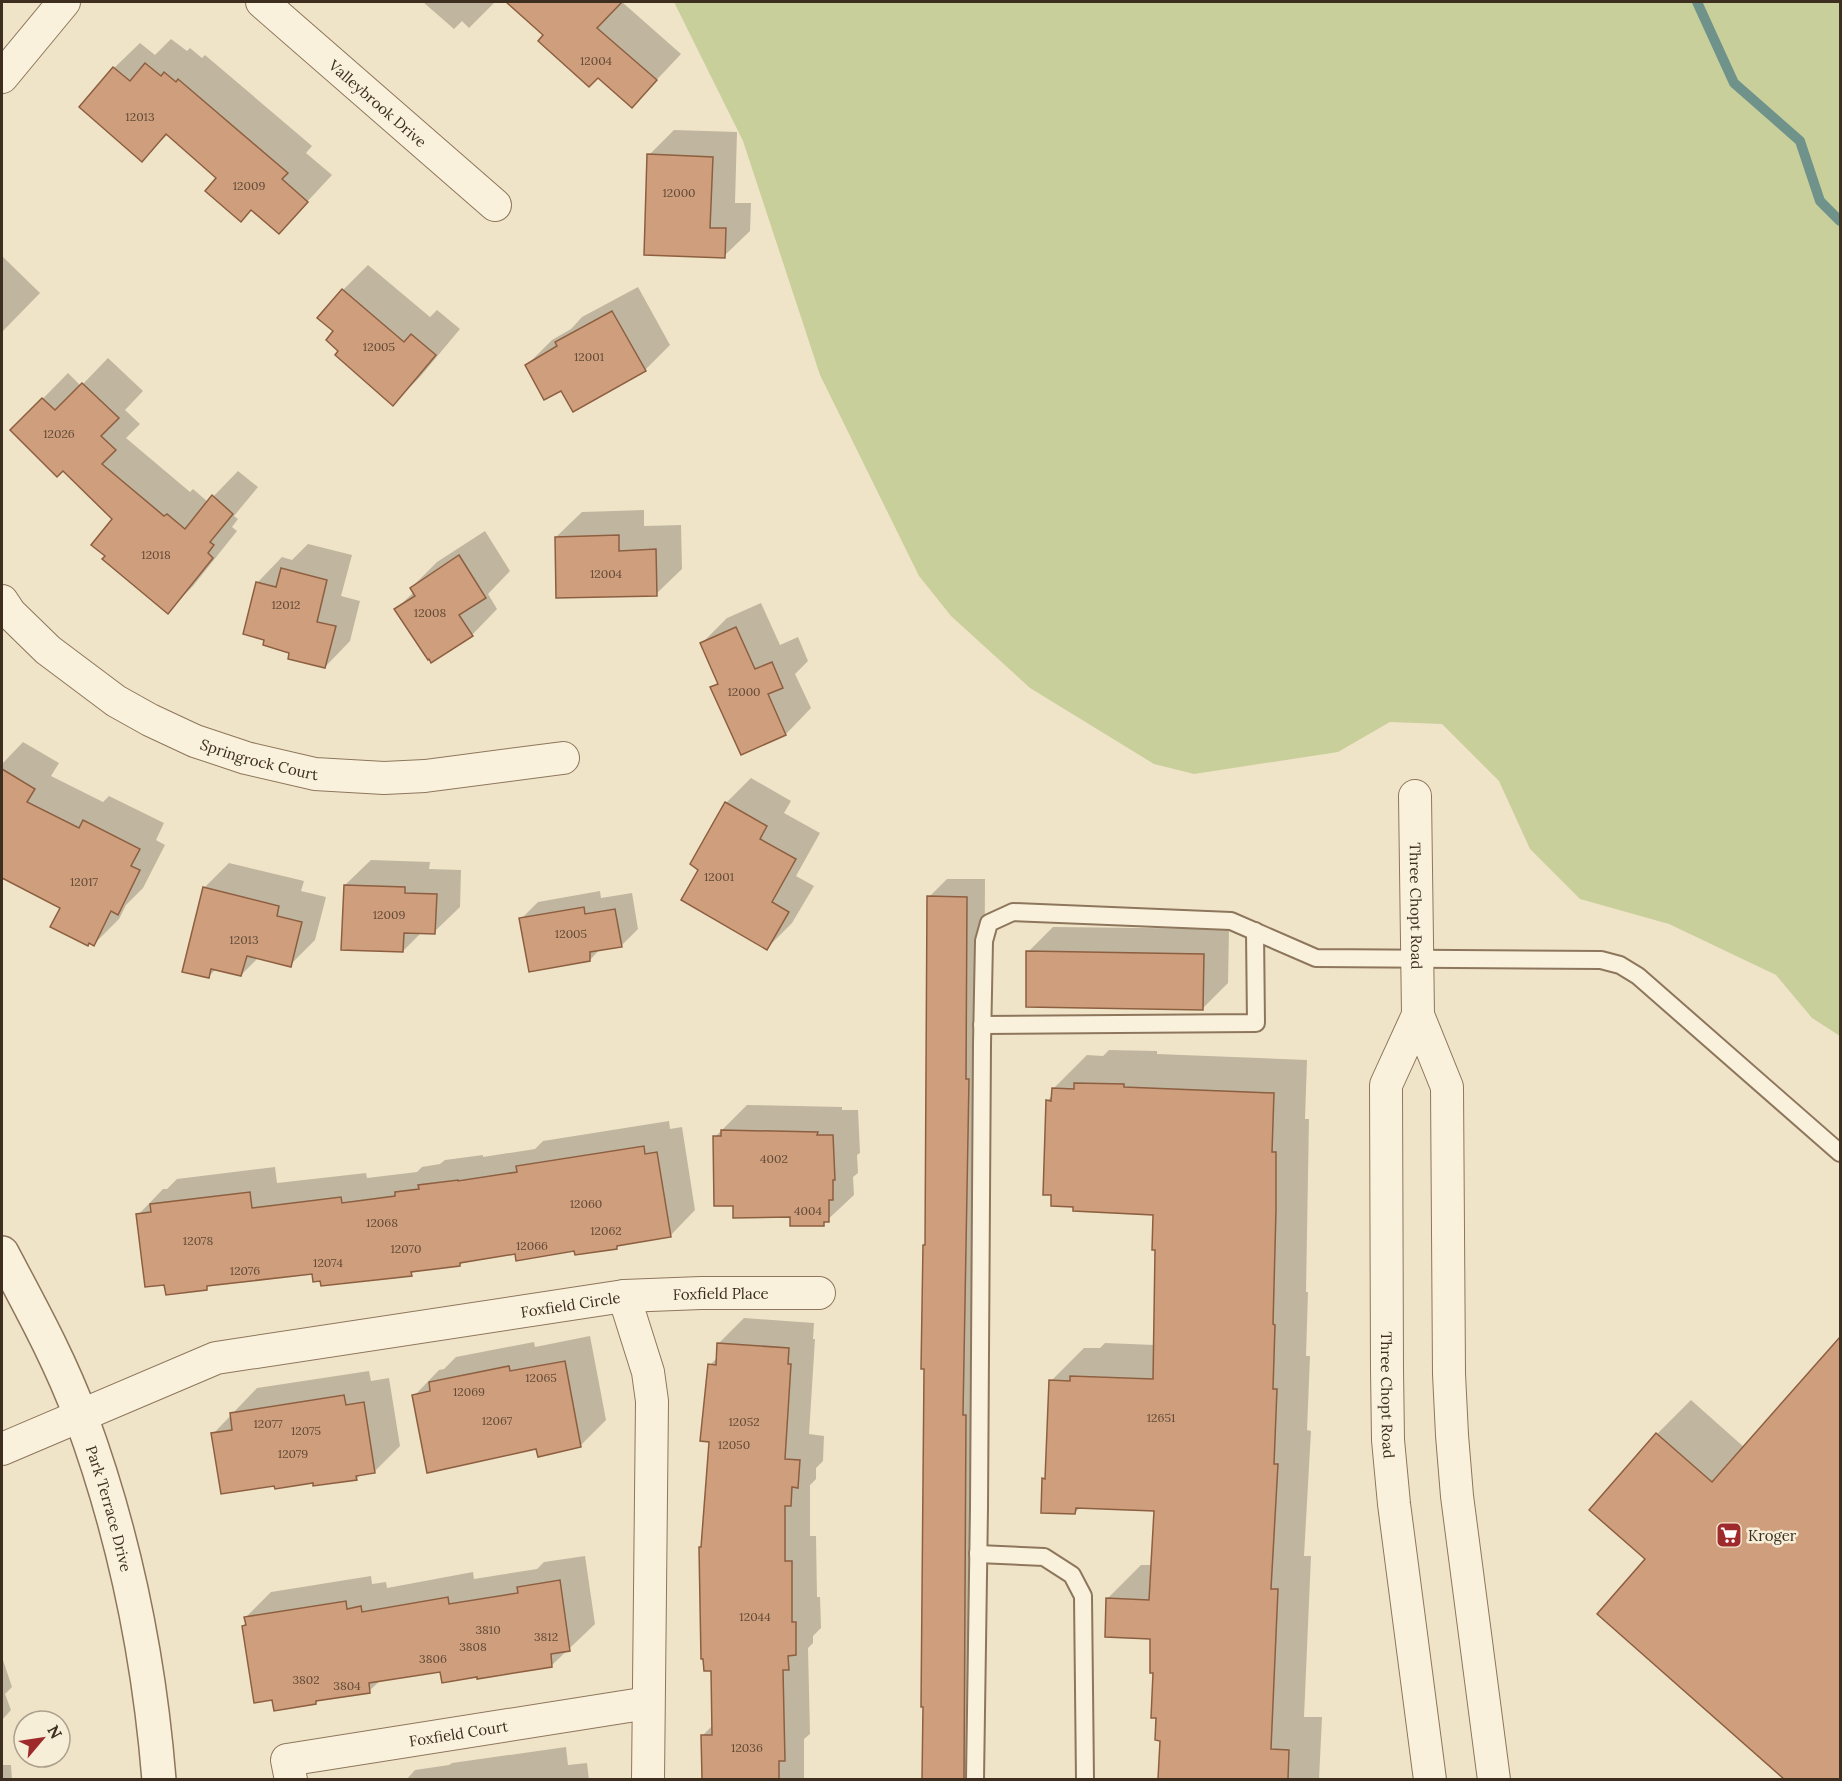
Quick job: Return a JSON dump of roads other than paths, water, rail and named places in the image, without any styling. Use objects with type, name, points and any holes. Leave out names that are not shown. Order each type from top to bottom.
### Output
[{"type":"street","points":[[2,77],[64,2]]},
{"type":"street","name":"Valleybrook Drive","points":[[262,2],[495,205]]},
{"type":"street","name":"Springrock Court","points":[[2,602],[10,613],[48,650],[116,701],[195,741],[246,758],[315,774],[384,778],[425,776],[563,758]]},
{"type":"street","name":"Three Chopt Road","points":[[1415,796],[1418,1014],[1447,1088],[1449,1374],[1456,1496],[1494,1779]]},
{"type":"street","name":"Three Chopt Road","points":[[1418,1014],[1386,1085],[1388,1440],[1394,1504],[1430,1779]]},
{"type":"street","name":"Park Terrace Drive","points":[[2,1253],[41,1326],[81,1416],[114,1518],[137,1609],[154,1712],[159,1779]]},
{"type":"street","name":"Foxfield Place","points":[[624,1296],[701,1293],[819,1293]]},
{"type":"street","name":"Foxfield Circle","points":[[2,1449],[216,1358],[624,1296],[648,1372],[652,1401],[648,1779]]},
{"type":"street","name":"Foxfield Court","points":[[291,1779],[287,1760],[648,1703]]},
{"type":"lane","points":[[975,1779],[982,1025],[984,941],[989,923],[1013,912],[1231,921],[1316,958],[1601,960],[1620,965],[1647,983],[1840,1153]]},
{"type":"lane","points":[[982,1025],[1257,1023],[1255,931]]},
{"type":"lane","points":[[978,1554],[1044,1557],[1072,1575],[1083,1596],[1085,1779]]},
{"type":"waterway","points":[[1697,2],[1734,83],[1800,141],[1820,201],[1840,221]]},
{"type":"place","name":"Kroger","points":[[1729,1535]]}]
